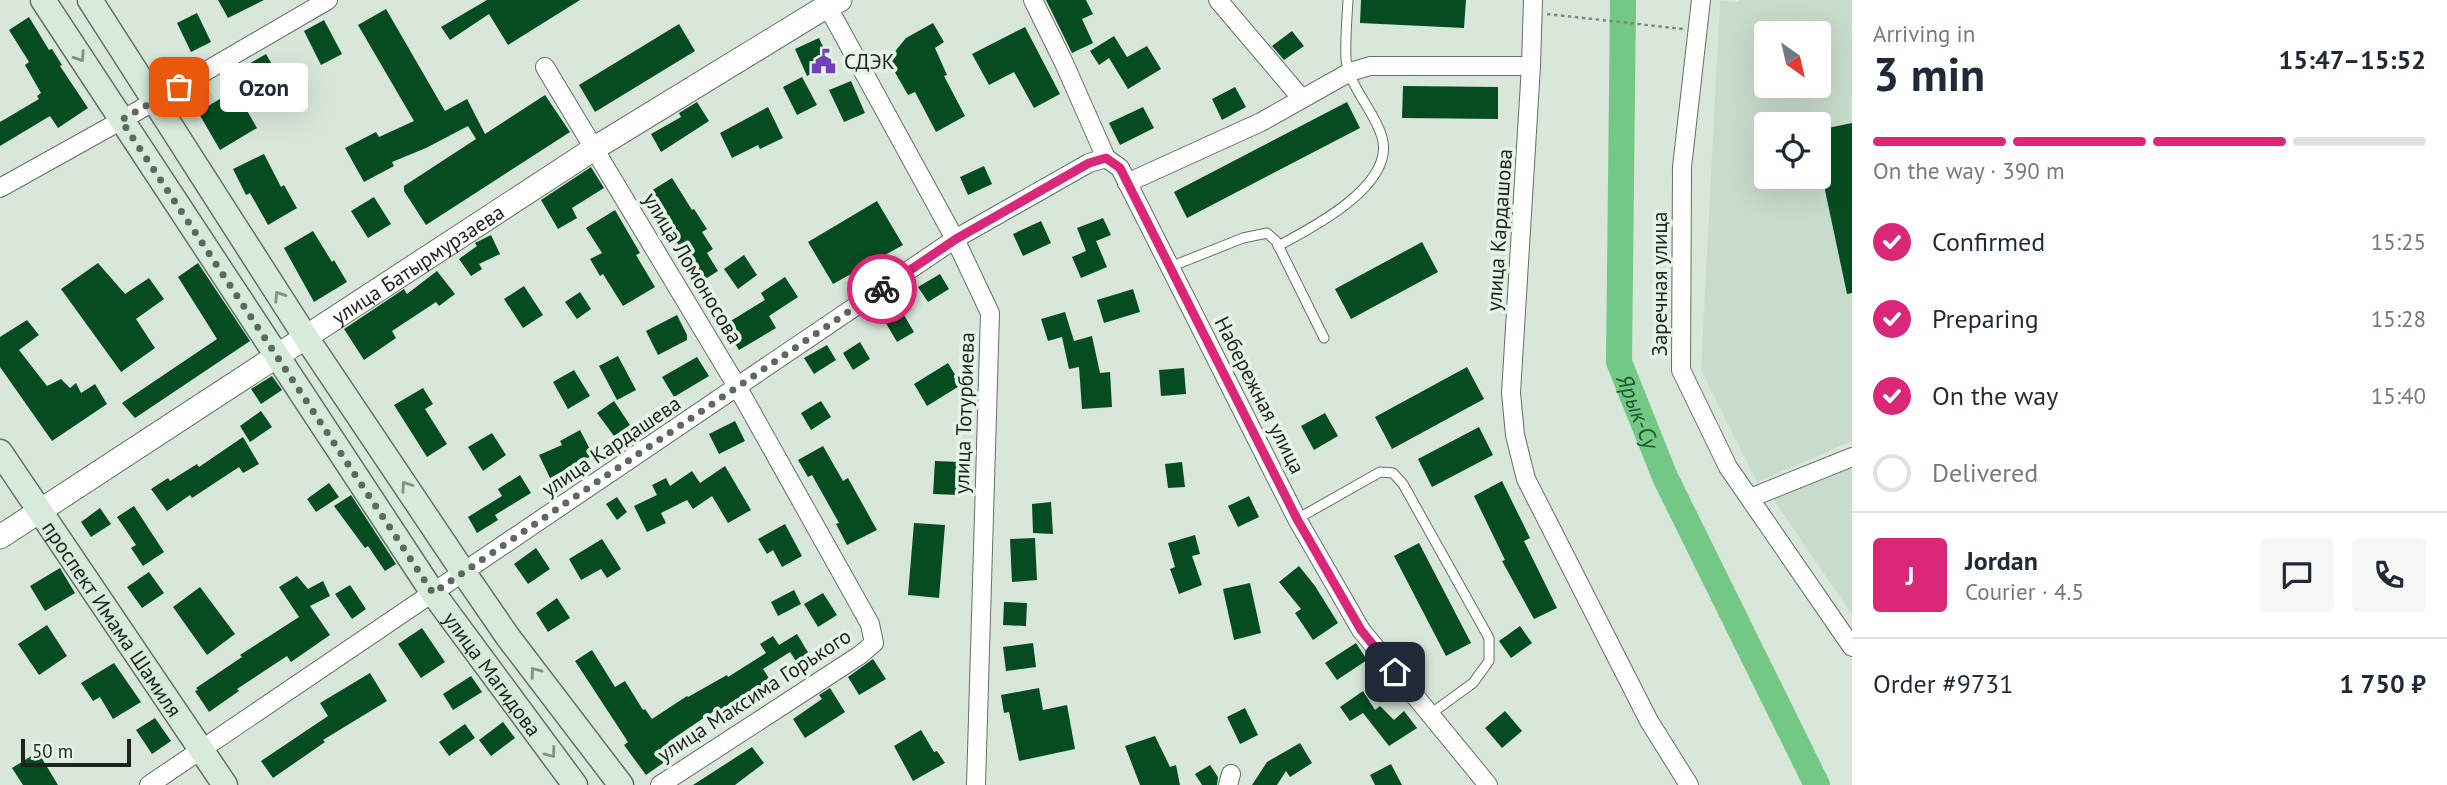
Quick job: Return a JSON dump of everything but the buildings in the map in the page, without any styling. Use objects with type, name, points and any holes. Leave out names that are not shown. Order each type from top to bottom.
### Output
[{"type":"main road","name":"улица Магидова","points":[[43,0],[433,593],[575,785]]},
{"type":"main road","name":"улица Магидова","points":[[90,0],[305,336],[464,573],[621,785]]},
{"type":"main road","name":"проспект Имама Шамиля","points":[[0,453],[225,785]]},
{"type":"street","points":[[0,188],[328,0]]},
{"type":"street","name":"Набережная улица","points":[[1033,0],[1106,158],[1120,168],[1297,519],[1361,630],[1488,785]]},
{"type":"street","points":[[1218,0],[1302,99]]},
{"type":"street","name":"улица Кардашова","points":[[1534,0],[1511,393],[1515,435],[1526,479],[1649,721],[1689,785]]},
{"type":"street","name":"Заречная улица","points":[[1701,0],[1682,167],[1681,370],[1728,467],[1852,647]]},
{"type":"street","name":"улица Батырмурзаева","points":[[0,537],[595,148],[830,2]]},
{"type":"street","name":"улица Тотурбиева","points":[[830,2],[956,239],[990,313],[976,785]]},
{"type":"street","points":[[1127,183],[1261,122],[1350,72],[1370,66],[1531,66]]},
{"type":"street","name":"улица Ломоносова","points":[[545,67],[738,388],[870,624],[874,643]]},
{"type":"street","name":"улица Кардашева","points":[[149,785],[956,239],[1089,163],[1106,158]]},
{"type":"street","points":[[1750,498],[1852,457]]},
{"type":"street","name":"улица Максима Горького","points":[[660,785],[860,655],[874,643]]},
{"type":"lane","points":[[1278,246],[1357,195],[1368,184],[1379,166],[1383,149],[1382,136],[1346,59],[1348,0]]},
{"type":"lane","points":[[1170,267],[1243,238],[1267,233],[1278,246],[1324,338]]},
{"type":"lane","points":[[1297,519],[1380,472],[1393,473],[1403,484],[1489,638],[1489,662],[1473,683],[1429,715]]},
{"type":"path","points":[[1547,14],[1691,30]]},
{"type":"shaded area","points":[[1852,0],[1852,441],[1757,482],[1701,370],[1720,1]]},
{"type":"shaded area","points":[[206,85],[216,101],[192,115],[182,99]]},
{"type":"shaded area","points":[[1852,461],[1852,615],[1770,494]]},
{"type":"waterway","name":"Ярык-Су","points":[[1623,0],[1619,362],[1665,477],[1817,785]]},
{"type":"way so far","points":[[179,87],[121,120],[433,593],[882,289]]},
{"type":"place","name":"СДЭК","points":[[824,61]]},
{"type":"place","name":"Ozon","points":[[179,87]]},
{"type":"route","points":[[882,289],[956,239],[1089,163],[1106,158],[1120,168],[1297,519],[1361,630],[1395,672]]}]
